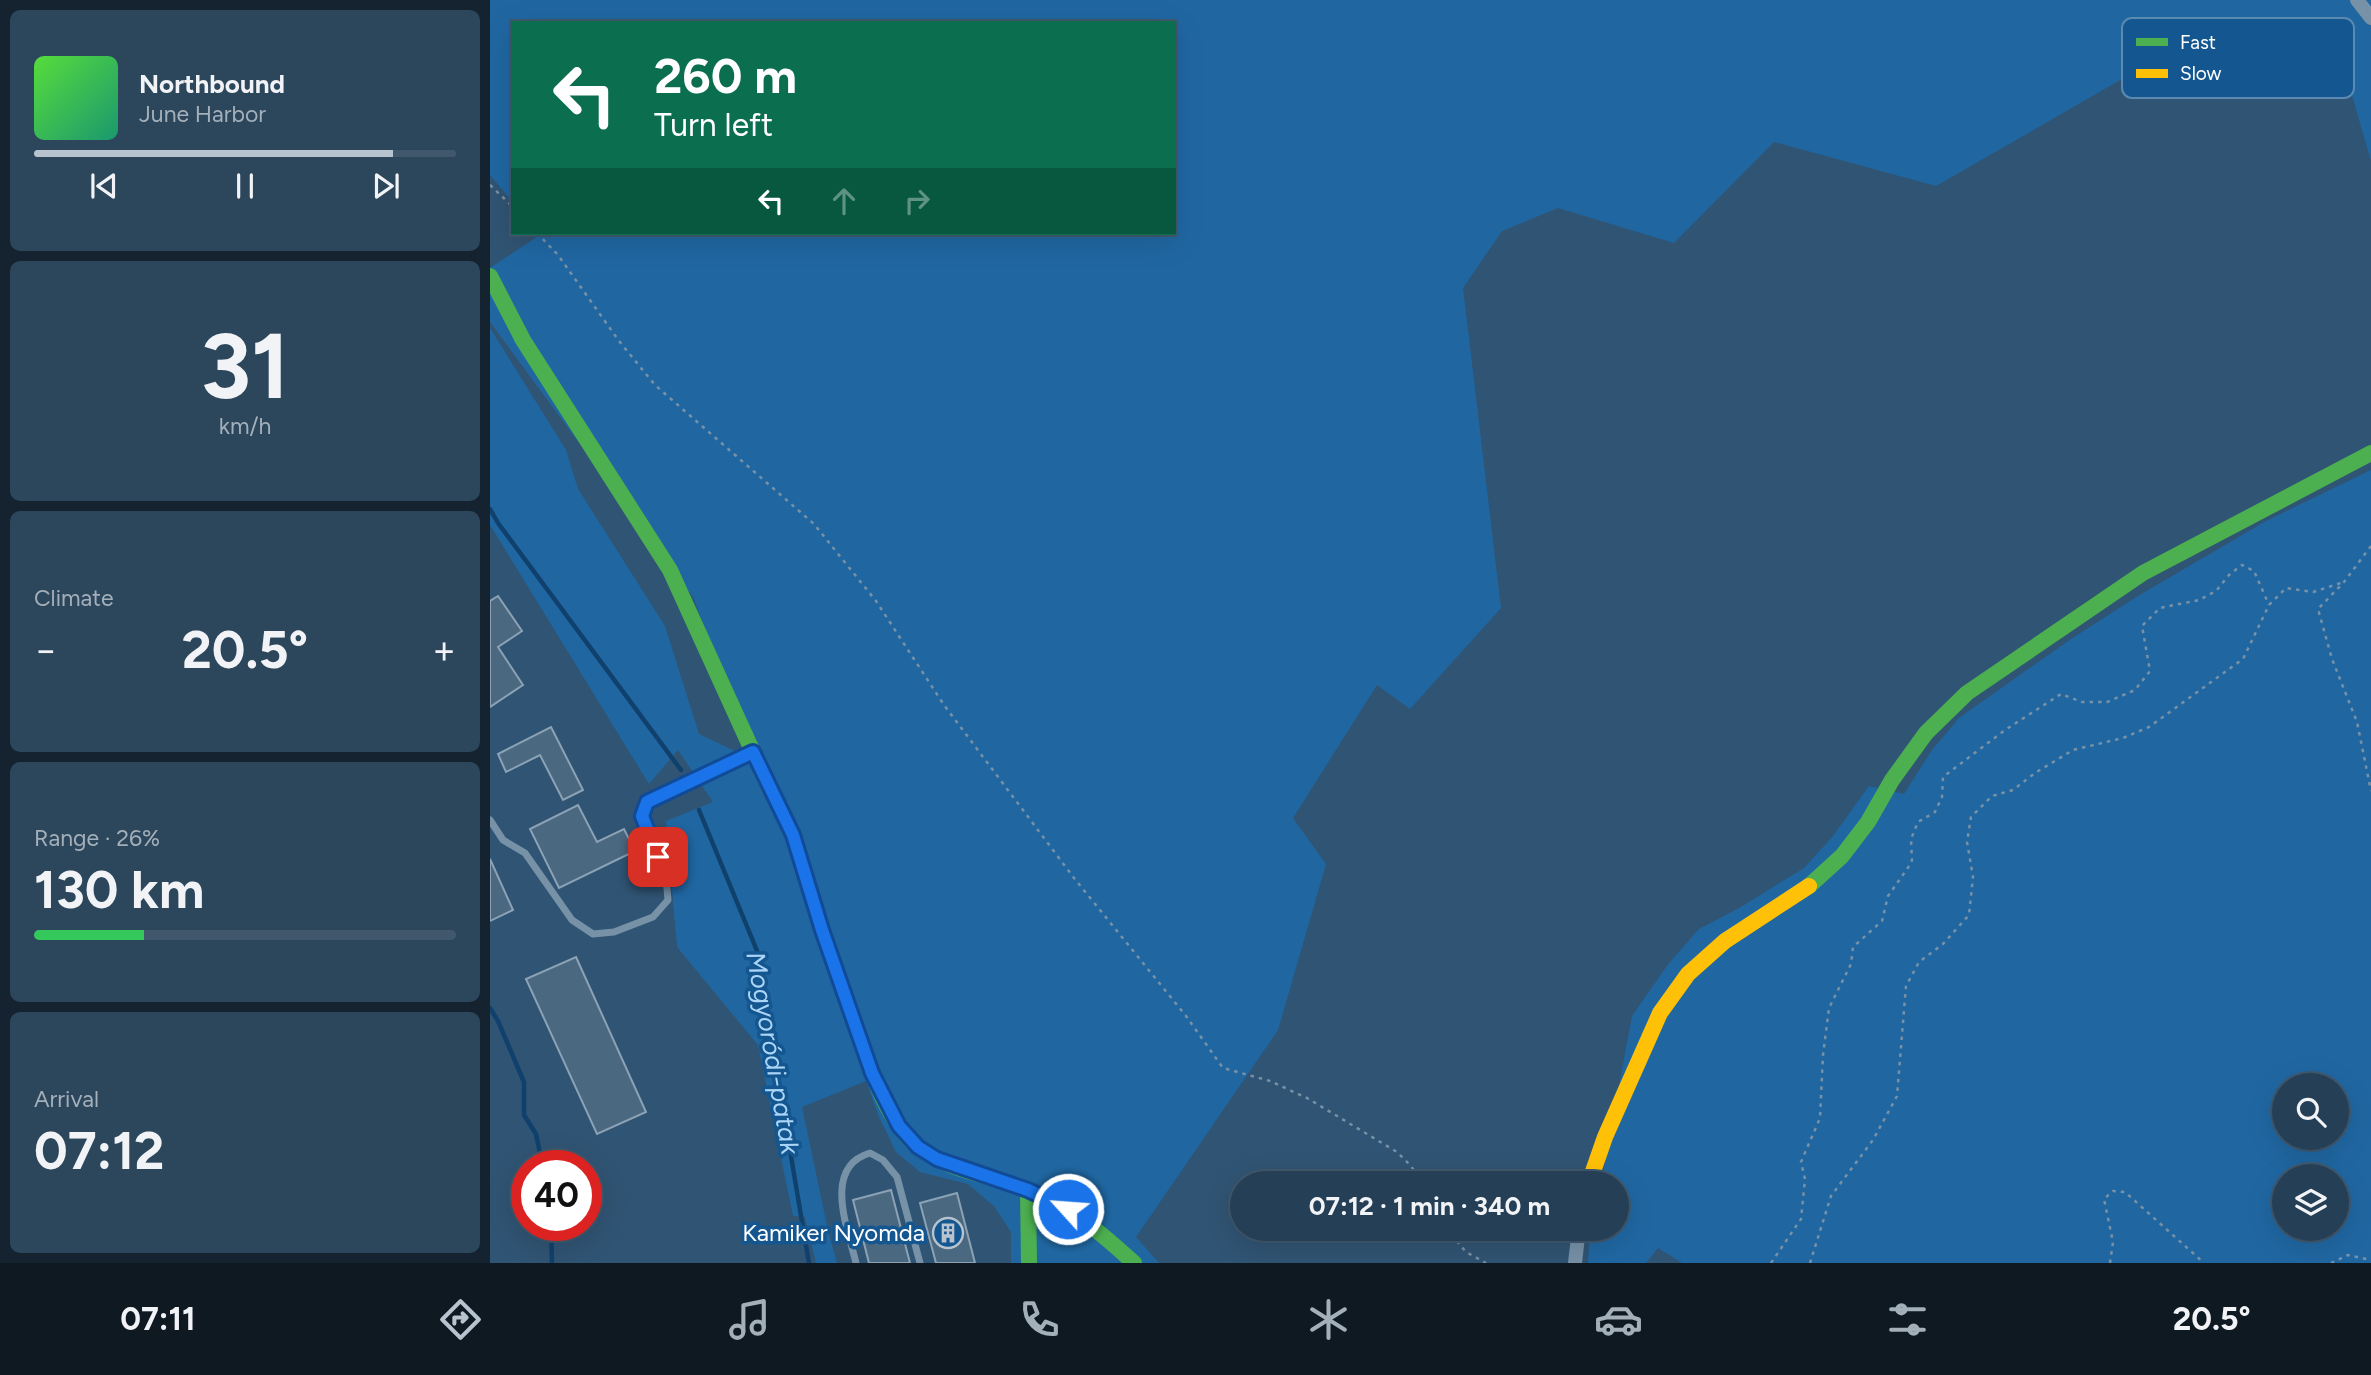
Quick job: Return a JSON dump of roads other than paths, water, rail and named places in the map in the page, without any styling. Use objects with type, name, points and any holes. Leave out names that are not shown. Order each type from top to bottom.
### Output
[{"type":"street","points":[[2357,0],[2371,19]]},
{"type":"street","points":[[490,276],[523,340],[670,569],[793,835],[822,930],[872,1073],[899,1126],[918,1147],[937,1159],[1028,1190],[1068,1209],[1091,1224],[1134,1263]]},
{"type":"street","points":[[1593,1171],[1605,1137],[1660,1013],[1688,974],[1725,941],[1810,886],[1842,856],[1868,822],[1892,780],[1926,733],[1968,693],[2143,573],[2371,453]]},
{"type":"street","points":[[1028,1190],[1029,1263]]},
{"type":"street","points":[[1575,1263],[1578,1241]]},
{"type":"lane","points":[[490,820],[503,840],[525,853],[572,920],[593,934],[614,932],[653,917],[668,900],[666,877],[642,816],[647,802],[753,752]]},
{"type":"lane","points":[[856,1263],[842,1206],[841,1184],[846,1167],[858,1156],[870,1153],[883,1160],[897,1177],[920,1263]]},
{"type":"waterway","name":"Mogyoródi-patak","points":[[490,509],[681,770]]},
{"type":"waterway","name":"Mogyoródi-patak","points":[[699,810],[760,958],[809,1263]]},
{"type":"waterway","points":[[490,1008],[524,1082],[524,1115],[536,1134],[539,1150]]},
{"type":"waterway","points":[[551,1241],[552,1263]]},
{"type":"place","name":"Kamiker Nyomda","points":[[948,1233]]}]
